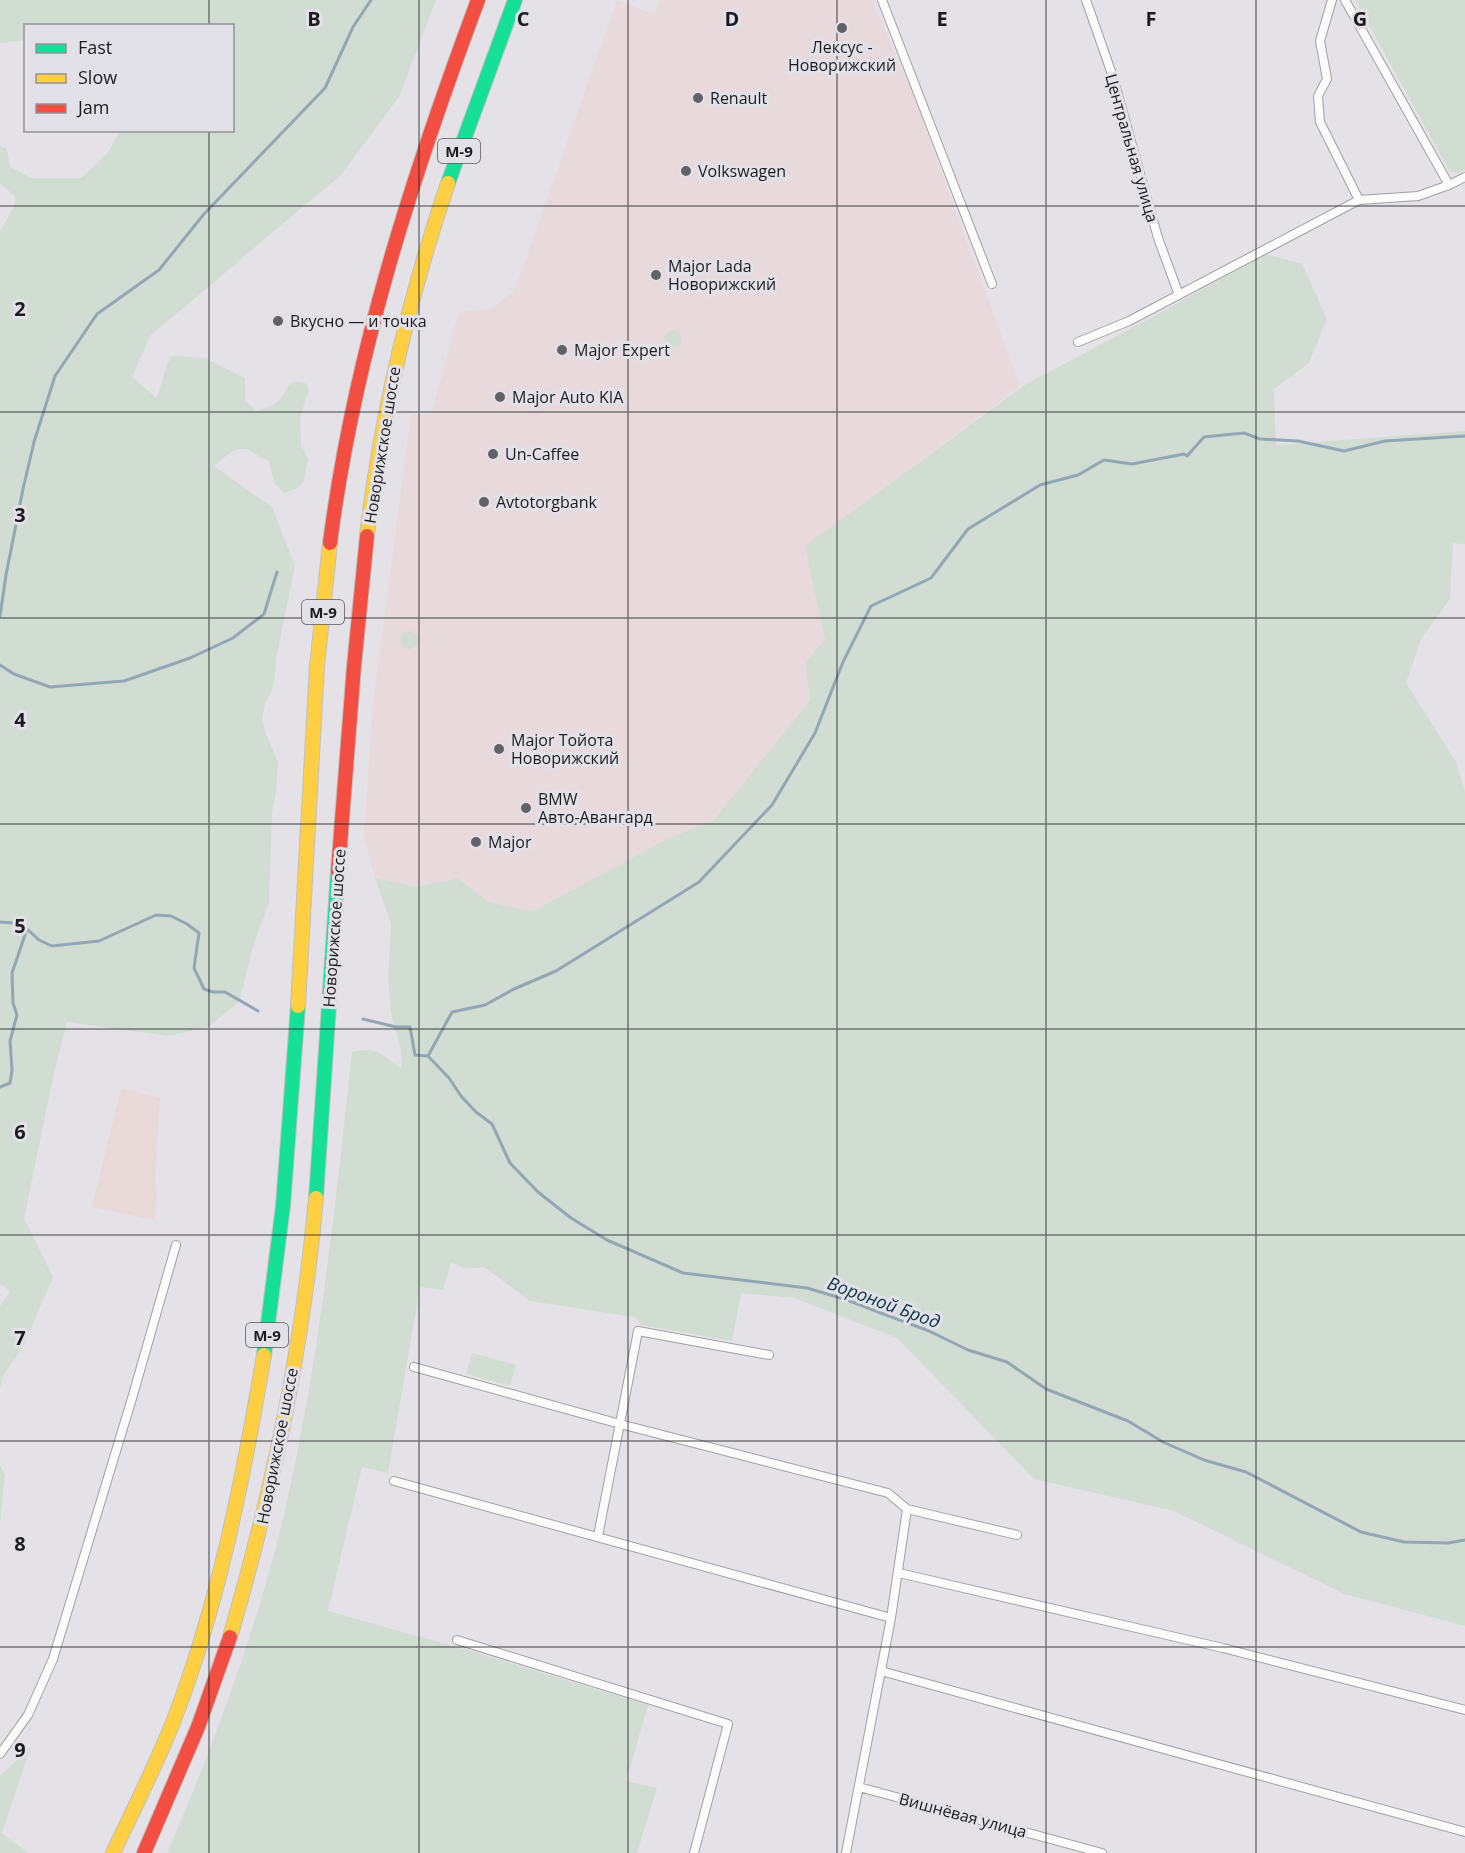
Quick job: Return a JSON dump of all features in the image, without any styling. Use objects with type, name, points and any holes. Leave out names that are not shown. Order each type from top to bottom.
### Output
[{"type":"highway","name":"Новорижское шоссе","points":[[113,1853],[152,1772],[178,1708],[205,1625],[230,1533],[248,1449],[270,1315],[288,1146],[320,632],[348,430],[382,289],[404,211],[444,89],[478,0]]},
{"type":"highway","name":"Новорижское шоссе","points":[[144,1853],[183,1766],[225,1652],[255,1549],[276,1461],[308,1277],[350,718],[362,580],[381,437],[410,304],[437,214],[470,117],[515,0]]},
{"type":"street","points":[[882,0],[992,284]]},
{"type":"street","name":"Центральная улица","points":[[1086,0],[1113,77],[1158,238],[1179,295]]},
{"type":"street","points":[[1332,0],[1320,41],[1327,79],[1318,96],[1320,122],[1359,200]]},
{"type":"street","points":[[1345,0],[1449,185]]},
{"type":"street","points":[[1078,342],[1129,321],[1359,200],[1418,196],[1465,177]]},
{"type":"street","points":[[0,1754],[28,1715],[53,1659],[176,1245]]},
{"type":"street","points":[[598,1536],[638,1331],[769,1355]]},
{"type":"street","points":[[414,1367],[620,1424],[888,1493],[907,1509],[1017,1535]]},
{"type":"street","points":[[394,1481],[891,1618]]},
{"type":"street","points":[[846,1853],[899,1573],[907,1509]]},
{"type":"street","points":[[899,1573],[1223,1648],[1465,1710]]},
{"type":"street","points":[[457,1640],[728,1724],[694,1853]]},
{"type":"street","points":[[881,1671],[1465,1832]]},
{"type":"street","name":"Вишнёвая улица","points":[[859,1787],[1102,1853]]},
{"type":"shaded area","points":[[0,0],[436,0],[399,97],[341,175],[151,335],[132,377],[156,398],[172,356],[205,358],[245,378],[245,400],[256,411],[276,403],[292,383],[307,384],[308,391],[300,419],[301,445],[308,459],[303,482],[298,488],[284,493],[274,483],[269,461],[247,449],[232,452],[214,466],[272,507],[295,566],[276,659],[275,678],[272,691],[265,704],[262,720],[278,762],[272,812],[269,903],[255,940],[239,1002],[208,1027],[169,1036],[67,1022],[53,1077],[24,1219],[53,1277],[24,1345],[3,1376],[0,1388],[0,1306],[10,1292],[0,1285],[0,232],[15,204],[15,196],[0,184],[0,146],[7,149],[10,167],[31,178],[81,178],[107,154],[119,132],[234,132],[234,24],[24,24],[24,40],[0,43]]},
{"type":"shaded area","points":[[617,0],[653,14],[659,0],[872,0],[911,89],[1020,386],[806,546],[825,640],[805,662],[810,700],[715,820],[669,838],[533,911],[488,902],[458,878],[417,887],[375,878],[364,836],[373,704],[411,414],[431,414],[459,312],[493,308],[515,290]]},
{"type":"shaded area","points":[[1355,0],[1465,0],[1465,170],[1459,173],[1450,172]]},
{"type":"shaded area","points":[[1265,254],[1302,264],[1327,319],[1309,363],[1274,389],[1276,445],[1465,431],[1465,544],[1453,543],[1450,599],[1421,639],[1406,683],[1456,762],[1465,791],[1465,1626],[1344,1594],[1174,1511],[1034,1479],[897,1338],[794,1298],[741,1293],[732,1341],[642,1325],[634,1317],[530,1301],[484,1267],[465,1269],[451,1262],[443,1290],[420,1287],[388,1473],[362,1467],[328,1611],[648,1705],[626,1781],[657,1788],[637,1853],[167,1853],[232,1688],[260,1604],[283,1519],[307,1403],[316,1345],[352,1052],[375,1051],[402,1069],[401,1050],[391,1013],[388,978],[391,924],[375,878],[417,887],[458,878],[488,902],[533,911],[669,838],[714,820],[810,700],[805,662],[825,640],[805,546],[1023,386]]},
{"type":"shaded area","points":[[673,330],[679,333],[682,339],[679,345],[673,348],[667,345],[664,339],[667,333]]},
{"type":"shaded area","points":[[409,631],[415,634],[418,640],[415,646],[409,649],[403,646],[400,640],[403,634]]},
{"type":"shaded area","points":[[121,1088],[160,1098],[155,1180],[157,1199],[154,1220],[92,1207]]},
{"type":"shaded area","points":[[472,1353],[516,1365],[510,1386],[466,1374]]},
{"type":"shaded area","points":[[0,1465],[5,1475],[0,1523]]},
{"type":"shaded area","points":[[31,1746],[2,1833],[28,1853],[0,1853],[0,1776]]},
{"type":"waterway","points":[[0,616],[23,489],[34,442],[55,376],[97,314],[159,270],[204,214],[325,88],[353,27],[371,0]]},
{"type":"waterway","points":[[428,1056],[452,1012],[485,1005],[514,989],[556,971],[699,882],[772,805],[815,733],[843,662],[871,606],[931,578],[968,529],[1040,485],[1078,475],[1104,460],[1132,464],[1184,454],[1187,456],[1204,437],[1244,433],[1260,439],[1298,441],[1344,451],[1385,441],[1465,436]]},
{"type":"waterway","points":[[0,665],[14,674],[50,687],[124,681],[190,658],[233,638],[264,614],[277,572]]},
{"type":"waterway","name":"Вороной Брод","points":[[0,922],[13,923],[27,929],[39,940],[52,946],[99,941],[156,915],[171,916],[199,933],[194,968],[204,989],[225,992],[258,1011]]},
{"type":"waterway","points":[[0,1087],[10,1083],[12,1070],[10,1041],[17,1015],[13,1003],[12,973],[27,929]]},
{"type":"waterway","name":"Вороной Брод","points":[[363,1019],[396,1027],[410,1027],[415,1055],[428,1056],[476,1112],[492,1124],[510,1163],[538,1192],[571,1218],[607,1240],[683,1273],[807,1288],[847,1300],[929,1331],[968,1350],[1007,1362],[1046,1389],[1128,1421],[1163,1442],[1204,1460],[1246,1472],[1361,1532],[1404,1542],[1448,1543],[1465,1540]]},
{"type":"traffic: fast","points":[[448,183],[515,0]]},
{"type":"traffic: fast","points":[[316,1198],[338,871]]},
{"type":"traffic: fast","points":[[264,1355],[283,1206],[298,1006]]},
{"type":"traffic: slow","points":[[367,536],[380,446],[398,357],[421,270],[448,183]]},
{"type":"traffic: slow","points":[[298,1006],[317,666],[330,543]]},
{"type":"traffic: slow","points":[[230,1637],[259,1529],[284,1420],[303,1309],[316,1198]]},
{"type":"traffic: slow","points":[[113,1853],[172,1725],[203,1635],[238,1496],[264,1355]]},
{"type":"traffic: jam","points":[[330,543],[354,404],[388,268],[430,133],[478,0]]},
{"type":"traffic: jam","points":[[338,871],[367,536]]},
{"type":"traffic: jam","points":[[144,1853],[198,1727],[230,1637]]},
{"type":"place","name":"Лексус - Новорижский","points":[[842,28]]},
{"type":"place","name":"Renault","points":[[698,98]]},
{"type":"place","name":"Volkswagen","points":[[686,171]]},
{"type":"place","name":"Major Lada Новорижский","points":[[656,275]]},
{"type":"place","name":"Вкусно — и точка","points":[[278,321]]},
{"type":"place","name":"Major Expert","points":[[562,350]]},
{"type":"place","name":"Major Auto KIA","points":[[500,397]]},
{"type":"place","name":"Un-Caffee","points":[[493,454]]},
{"type":"place","name":"Avtotorgbank","points":[[484,502]]},
{"type":"place","name":"Major Тойота Новорижский","points":[[499,749]]},
{"type":"place","name":"BMW Авто-Авангард","points":[[526,808]]},
{"type":"place","name":"Major","points":[[476,842]]}]
